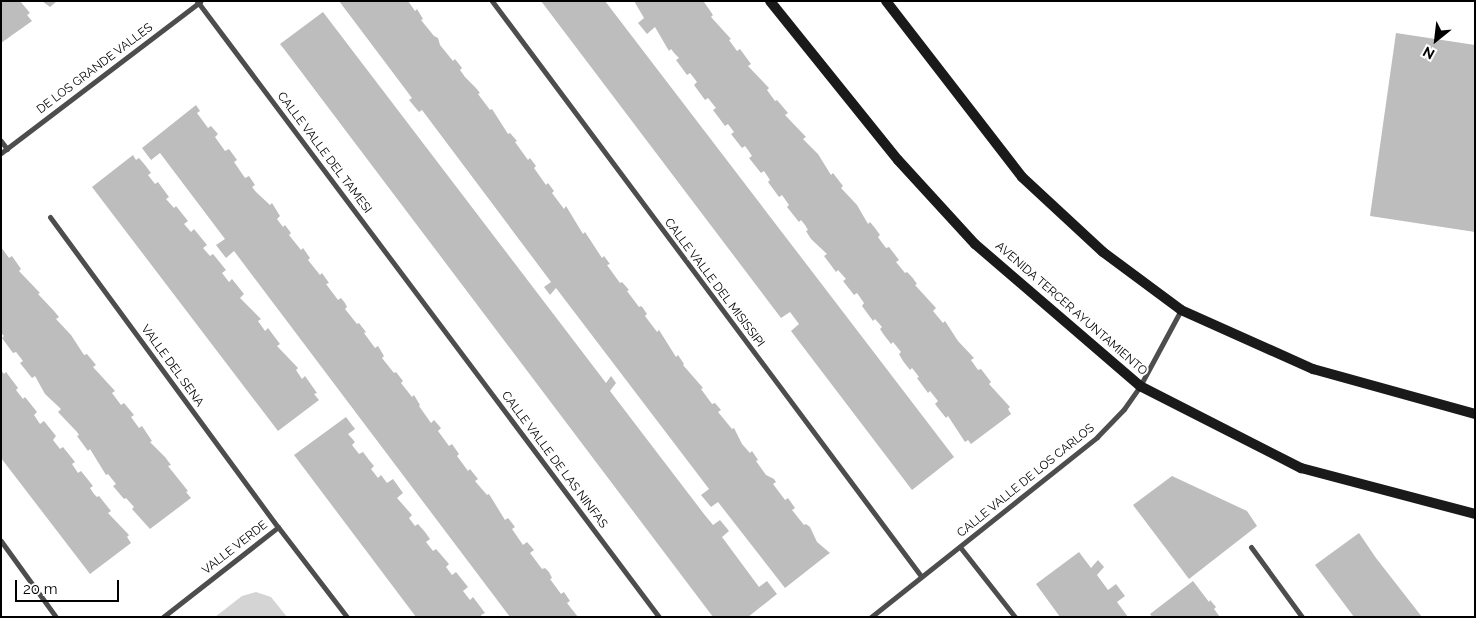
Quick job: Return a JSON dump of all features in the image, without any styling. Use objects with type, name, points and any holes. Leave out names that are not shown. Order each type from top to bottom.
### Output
[{"type":"main road","name":"AVENIDA TERCER AYUNTAMIENTO","points":[[770,1],[898,160],[975,244],[1140,386],[1301,468],[1475,514]]},
{"type":"main road","points":[[886,1],[1022,177],[1103,252],[1181,310],[1313,369],[1475,414]]},
{"type":"street","name":"CALLE VALLE DEL MISISSIPI","points":[[492,1],[921,576]]},
{"type":"street","name":"DE LOS GRANDE VALLES","points":[[1,153],[198,2]]},
{"type":"street","name":"CALLE VALLE DEL TAMESI","points":[[198,2],[433,314]]},
{"type":"street","points":[[1,141],[7,149]]},
{"type":"street","name":"VALLE DEL SENA","points":[[50,217],[278,527]]},
{"type":"street","name":"CALLE VALLE DE LOS CARLOS","points":[[871,617],[1097,437],[1124,409],[1140,386],[1181,310]]},
{"type":"street","name":"CALLE VALLE DE LAS NINFAS","points":[[433,314],[658,617]]},
{"type":"street","name":"VALLE VERDE","points":[[163,617],[278,527],[347,617]]},
{"type":"street","points":[[1,541],[56,617]]},
{"type":"street","points":[[960,547],[1015,617]]},
{"type":"street","points":[[1251,547],[1302,617]]},
{"type":"shaded area","points":[[256,592],[271,597],[287,617],[215,617],[242,596]]},
{"type":"building","points":[[1,1],[20,1],[30,13],[27,15],[32,21],[1,43]]},
{"type":"building","points":[[42,1],[57,1],[50,7]]},
{"type":"building","points":[[339,1],[408,1],[415,11],[417,9],[423,19],[421,20],[434,36],[438,38],[440,45],[453,61],[455,59],[462,68],[460,70],[465,77],[480,93],[478,94],[490,110],[492,109],[508,134],[510,133],[517,141],[515,142],[528,160],[530,158],[536,166],[534,168],[546,185],[548,183],[554,191],[552,193],[564,209],[566,206],[583,234],[585,232],[602,258],[604,256],[610,264],[607,265],[620,283],[622,282],[629,290],[627,291],[639,307],[643,308],[647,314],[645,316],[657,332],[659,330],[676,357],[678,355],[683,365],[703,388],[701,389],[712,404],[715,403],[721,410],[718,412],[732,429],[734,428],[742,444],[750,453],[752,451],[758,460],[756,461],[766,475],[774,479],[776,482],[773,484],[785,500],[788,498],[795,508],[792,510],[804,525],[806,524],[810,527],[817,542],[830,553],[785,588],[718,502],[711,507],[701,495],[709,489],[556,288],[550,295],[544,287],[551,282],[422,110],[419,112],[409,100],[412,98]]},
{"type":"building","points":[[541,1],[605,1],[954,457],[912,490],[791,331],[799,324],[790,312],[781,318]]},
{"type":"building","points":[[634,1],[704,2],[713,15],[711,17],[731,39],[729,40],[737,51],[740,49],[751,64],[748,66],[769,88],[767,90],[775,101],[777,100],[788,113],[785,115],[806,137],[803,139],[818,154],[831,175],[833,173],[843,186],[841,188],[857,205],[868,224],[870,222],[875,228],[880,235],[878,237],[886,248],[889,247],[899,260],[896,262],[905,273],[907,272],[912,277],[917,284],[915,285],[936,308],[933,311],[943,323],[945,321],[958,341],[974,358],[971,360],[978,370],[981,369],[991,382],[989,384],[1010,407],[1008,409],[1011,414],[971,444],[968,440],[965,442],[948,416],[946,418],[935,404],[938,401],[930,391],[928,393],[917,378],[919,377],[916,373],[912,368],[910,370],[903,361],[899,354],[901,352],[893,342],[891,344],[880,329],[882,327],[875,319],[873,321],[862,306],[864,303],[857,293],[854,295],[843,281],[846,279],[838,270],[836,272],[824,256],[827,254],[811,239],[805,225],[801,220],[799,222],[787,207],[789,205],[782,195],[779,197],[768,182],[770,180],[764,171],[761,173],[749,158],[752,156],[745,146],[742,148],[731,134],[734,132],[728,124],[725,126],[713,110],[716,108],[708,98],[705,100],[694,85],[697,82],[690,73],[687,75],[676,60],[679,58],[671,49],[669,51],[655,27],[647,34],[638,23],[644,18]]},
{"type":"building","points":[[323,12],[606,383],[611,376],[616,383],[610,391],[704,514],[713,525],[720,520],[729,531],[722,537],[759,587],[767,581],[777,594],[748,617],[713,617],[280,44]]},
{"type":"building","points":[[1396,33],[1475,45],[1475,232],[1370,216]]},
{"type":"building","points":[[196,105],[200,111],[197,113],[208,128],[211,126],[218,134],[215,137],[225,151],[229,149],[237,160],[234,162],[245,178],[249,176],[255,185],[252,187],[256,192],[270,205],[272,203],[280,216],[277,219],[291,233],[289,235],[301,250],[303,248],[310,258],[308,260],[320,275],[322,273],[329,283],[326,284],[338,300],[341,298],[345,303],[347,307],[345,309],[366,332],[364,333],[375,348],[378,346],[384,356],[382,358],[403,381],[401,383],[412,397],[414,395],[431,423],[434,420],[441,428],[438,431],[449,446],[452,444],[459,454],[457,456],[468,471],[470,469],[478,479],[475,481],[487,495],[489,494],[505,520],[508,518],[515,527],[512,529],[523,545],[527,542],[534,550],[530,553],[542,569],[545,568],[549,572],[552,578],[550,579],[561,594],[564,592],[570,601],[567,603],[578,617],[510,617],[234,251],[226,258],[216,245],[225,239],[160,153],[151,160],[142,148]]},
{"type":"building","points":[[133,155],[136,160],[139,158],[145,165],[151,173],[148,175],[155,184],[158,182],[169,197],[166,199],[174,208],[176,206],[188,221],[184,224],[191,232],[194,229],[207,245],[203,248],[210,256],[213,254],[226,270],[222,273],[229,282],[232,279],[244,294],[240,298],[261,319],[258,321],[265,331],[268,328],[280,344],[277,346],[298,368],[296,370],[302,379],[305,376],[317,393],[314,394],[319,400],[278,431],[92,187]]},
{"type":"building","points":[[1,247],[9,258],[12,256],[21,269],[19,271],[59,317],[56,319],[71,335],[84,355],[87,354],[96,365],[93,367],[115,391],[112,393],[121,405],[124,403],[134,415],[131,417],[139,428],[142,426],[152,441],[150,442],[165,457],[171,465],[168,466],[188,491],[186,492],[191,498],[150,529],[132,509],[134,507],[113,486],[116,484],[108,474],[106,475],[90,449],[88,451],[77,436],[79,435],[77,432],[58,412],[61,409],[45,394],[35,376],[32,378],[20,363],[23,361],[16,352],[13,353],[2,338],[4,336],[1,333]]},
{"type":"building","points":[[1,370],[4,374],[6,372],[18,388],[16,390],[23,399],[25,397],[37,412],[34,415],[40,424],[44,421],[56,436],[53,440],[60,449],[63,447],[75,462],[72,464],[78,473],[81,471],[93,486],[90,488],[94,494],[97,497],[99,496],[111,511],[108,513],[129,535],[127,537],[131,543],[90,574],[1,458]]},
{"type":"building","points":[[346,417],[355,429],[348,434],[355,442],[352,445],[359,454],[363,452],[374,466],[371,469],[378,478],[381,475],[387,483],[393,479],[403,493],[397,498],[412,515],[409,518],[415,526],[418,524],[425,532],[430,539],[426,542],[433,551],[436,549],[449,564],[446,567],[452,575],[456,572],[468,587],[463,591],[470,600],[473,597],[485,613],[481,615],[482,617],[416,617],[294,455]]},
{"type":"building","points":[[1172,476],[1247,511],[1257,526],[1189,579],[1133,505]]},
{"type":"building","points":[[1359,533],[1422,617],[1354,617],[1315,565]]},
{"type":"building","points":[[1079,552],[1091,568],[1098,560],[1104,567],[1097,575],[1108,590],[1116,584],[1125,596],[1117,602],[1128,617],[1060,617],[1036,584]]},
{"type":"building","points":[[1193,581],[1209,602],[1210,600],[1216,607],[1214,609],[1220,617],[1152,617],[1150,614]]}]
